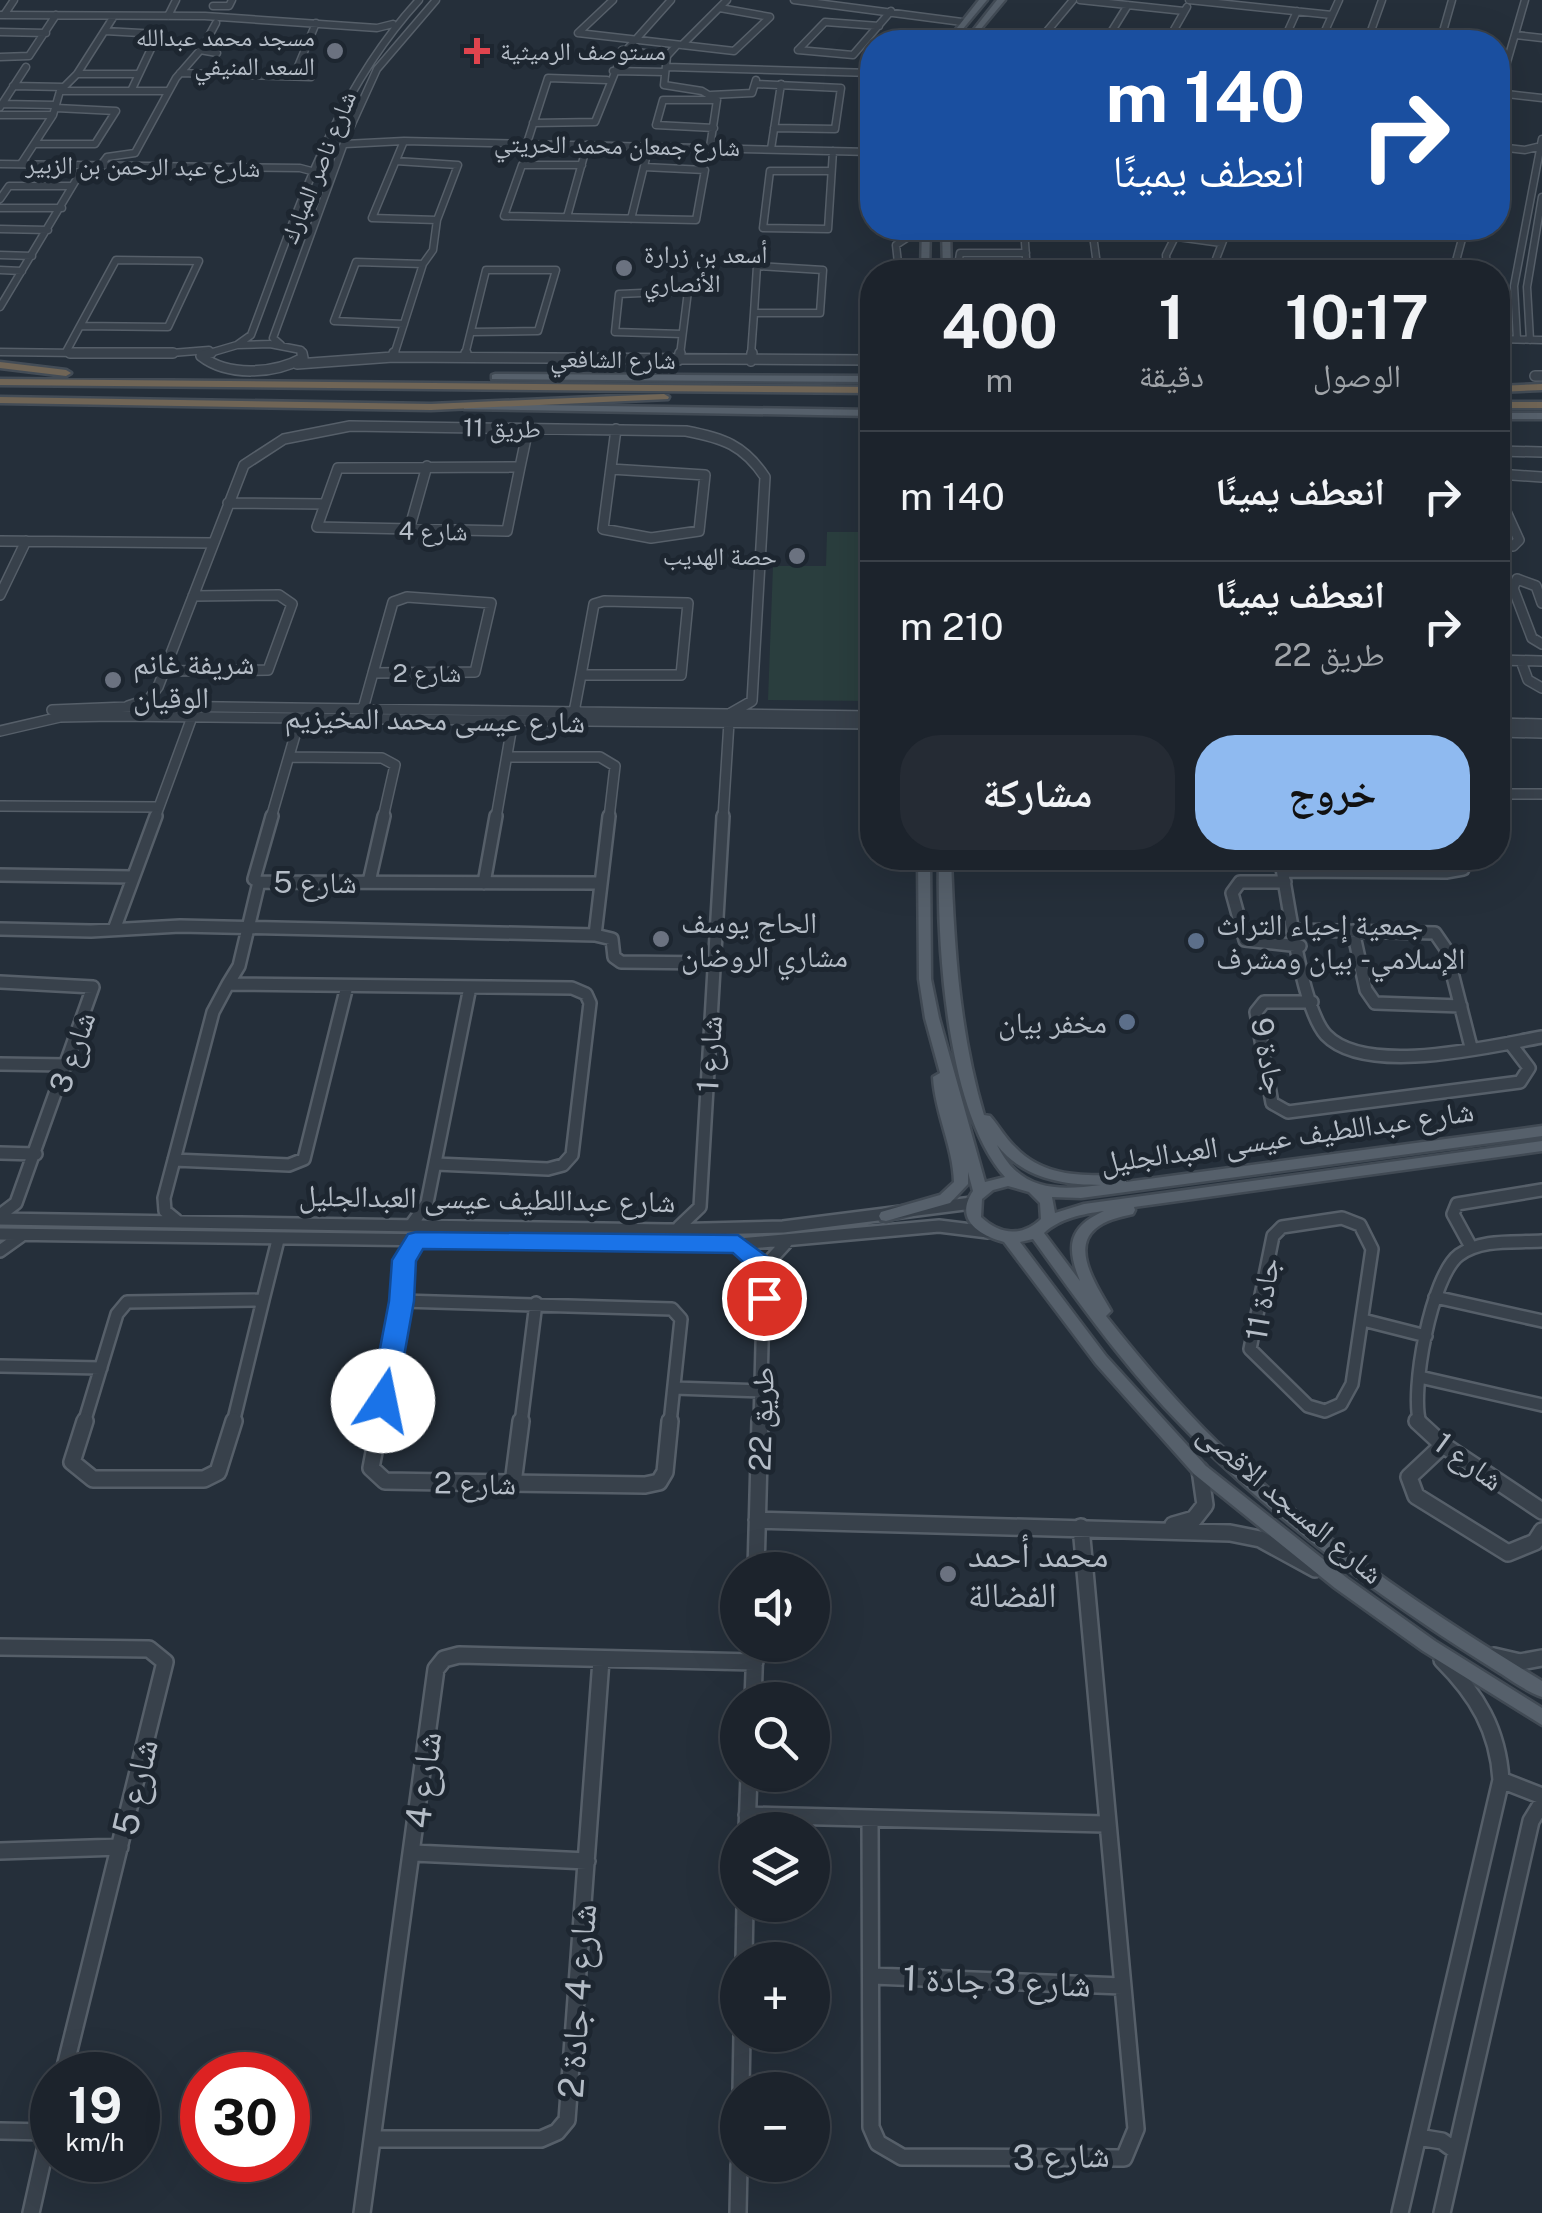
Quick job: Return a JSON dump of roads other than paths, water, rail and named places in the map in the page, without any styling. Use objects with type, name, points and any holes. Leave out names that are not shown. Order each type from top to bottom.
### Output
[{"type":"highway","points":[[0,365],[66,373]]},
{"type":"highway","points":[[0,373],[495,377],[669,393]]},
{"type":"highway","points":[[0,382],[669,393]]},
{"type":"highway","points":[[1510,388],[1542,387]]},
{"type":"highway","points":[[0,391],[860,394]]},
{"type":"highway","points":[[0,402],[431,407],[669,393]]},
{"type":"highway","points":[[1510,398],[1542,402]]},
{"type":"highway","points":[[1510,404],[1542,402]]},
{"type":"main road","points":[[957,30],[983,0]]},
{"type":"main road","points":[[975,30],[1000,0]]},
{"type":"main road","points":[[924,240],[924,260]]},
{"type":"main road","points":[[692,378],[712,372],[712,360]]},
{"type":"main road","points":[[495,377],[780,379],[860,392]]},
{"type":"main road","points":[[788,412],[860,397]]},
{"type":"main road","points":[[431,407],[848,412],[860,403]]},
{"type":"main road","points":[[1510,416],[1542,416]]},
{"type":"main road","points":[[924,870],[925,978],[941,1062],[976,1197],[974,1219],[988,1232],[1010,1238],[1042,1227],[1048,1201],[1040,1192],[1019,1182],[994,1158],[978,1112],[951,996],[946,870]]},
{"type":"main road","points":[[886,1216],[945,1200],[962,1184],[962,1170],[939,1097],[941,1062]]},
{"type":"main road","points":[[978,1112],[1010,1152],[1037,1170],[1076,1181],[1170,1180]]},
{"type":"main road","name":"شارع عبداللطيف عيسى العبدالجليل","points":[[1040,1192],[1081,1192],[1542,1131]]},
{"type":"main road","points":[[1379,1166],[1381,1158],[1465,1145],[1486,1136]]},
{"type":"main road","name":"شارع عبداللطيف عيسى العبدالجليل","points":[[1042,1227],[1084,1209],[1542,1146]]},
{"type":"main road","points":[[1277,1181],[1291,1173],[1359,1164],[1364,1159],[1360,1154]]},
{"type":"main road","points":[[976,1197],[998,1182],[1019,1182]]},
{"type":"main road","points":[[1136,1363],[1078,1264],[1080,1235],[1117,1212],[1220,1190]]},
{"type":"main road","name":"شارع المسجد الاقصى","points":[[1042,1227],[1136,1363],[1170,1402],[1326,1545],[1480,1652],[1542,1690]]},
{"type":"main road","name":"شارع المسجد الاقصى","points":[[1010,1238],[1101,1360],[1200,1470],[1341,1584],[1428,1646],[1542,1717]]},
{"type":"main road","points":[[1145,1408],[1150,1397],[1170,1402]]},
{"type":"street","points":[[2,15],[14,0]]},
{"type":"street","points":[[168,16],[176,0]]},
{"type":"street","points":[[205,16],[214,3],[229,6],[232,0]]},
{"type":"street","name":"شارع ناصر المبارك","points":[[236,345],[250,335],[334,118],[384,35],[419,0]]},
{"type":"street","name":"شارع ناصر المبارك","points":[[285,346],[273,338],[354,120],[381,65],[436,0]]},
{"type":"street","points":[[613,0],[578,33],[734,52],[770,16],[720,8]]},
{"type":"street","points":[[657,0],[670,1]]},
{"type":"street","points":[[714,98],[666,86],[665,69],[667,56],[728,0]]},
{"type":"street","points":[[794,0],[840,2],[965,19]]},
{"type":"street","points":[[1049,30],[1077,0],[1184,11]]},
{"type":"street","points":[[1174,30],[1190,0],[1332,16]]},
{"type":"street","points":[[1326,30],[1338,0]]},
{"type":"street","points":[[1371,30],[1382,0]]},
{"type":"street","points":[[1443,30],[1452,0]]},
{"type":"street","points":[[1510,51],[1525,0]]},
{"type":"street","points":[[533,123],[592,124],[622,50],[670,1]]},
{"type":"street","points":[[1112,30],[1128,5]]},
{"type":"street","points":[[876,30],[891,11]]},
{"type":"street","points":[[1288,30],[1296,12]]},
{"type":"street","points":[[2,15],[205,16],[376,28],[393,24]]},
{"type":"street","points":[[0,57],[30,56],[56,16]]},
{"type":"street","points":[[22,164],[55,109],[62,89],[77,74],[114,16]]},
{"type":"street","points":[[101,165],[107,157],[135,153],[168,91],[216,22]]},
{"type":"street","points":[[860,47],[852,55],[798,50],[825,22],[880,26]]},
{"type":"street","points":[[294,76],[304,60],[316,23]]},
{"type":"street","points":[[376,28],[384,35]]},
{"type":"street","points":[[0,32],[46,33]]},
{"type":"street","points":[[105,32],[158,34],[131,91]]},
{"type":"street","points":[[1516,35],[1542,38]]},
{"type":"street","points":[[200,50],[217,53]]},
{"type":"street","points":[[622,50],[667,56]]},
{"type":"street","points":[[362,66],[381,65]]},
{"type":"street","points":[[0,109],[7,90],[26,67]]},
{"type":"street","points":[[613,71],[794,67],[860,72]]},
{"type":"street","points":[[714,128],[656,125],[664,99],[750,93],[756,84],[756,74],[750,70]]},
{"type":"street","points":[[180,73],[311,77]]},
{"type":"street","points":[[77,74],[138,74]]},
{"type":"street","points":[[527,143],[548,78],[607,80]]},
{"type":"street","points":[[756,84],[839,86],[836,128],[774,128]]},
{"type":"street","points":[[771,149],[781,84]]},
{"type":"street","points":[[7,90],[168,91]]},
{"type":"street","points":[[1510,94],[1542,98]]},
{"type":"street","points":[[710,147],[714,98]]},
{"type":"street","points":[[0,109],[19,110],[24,104],[55,109]]},
{"type":"street","points":[[0,109],[116,111],[96,143],[35,144]]},
{"type":"street","points":[[334,118],[345,114],[354,120]]},
{"type":"street","name":"شارع جمعان محمد الحريتي","points":[[346,139],[860,152]]},
{"type":"street","points":[[404,140],[372,218],[437,220]]},
{"type":"street","points":[[1511,151],[1541,143],[1514,286],[1517,339]]},
{"type":"street","points":[[567,218],[587,145]]},
{"type":"street","points":[[632,219],[649,146]]},
{"type":"street","points":[[830,171],[770,170],[762,228],[828,229],[834,151]]},
{"type":"street","points":[[1511,151],[1538,160]]},
{"type":"street","name":"شارع عبد الرحمن بن الزبير","points":[[286,167],[319,162]]},
{"type":"street","points":[[393,357],[423,264],[433,250],[437,220],[458,166],[396,162]]},
{"type":"street","name":"شارع عبد الرحمن بن الزبير","points":[[0,164],[286,167],[315,172]]},
{"type":"street","points":[[0,308],[84,165]]},
{"type":"street","points":[[582,165],[522,165],[504,216],[696,220],[705,170],[644,167]]},
{"type":"street","points":[[1530,340],[1526,287],[1542,199],[1532,198],[1534,178]]},
{"type":"street","points":[[0,199],[12,186],[72,186]]},
{"type":"street","points":[[302,204],[309,209],[321,204]]},
{"type":"street","points":[[0,208],[62,208]]},
{"type":"street","points":[[0,229],[13,208]]},
{"type":"street","points":[[0,229],[48,230]]},
{"type":"street","points":[[898,260],[898,242],[902,240]]},
{"type":"street","points":[[1025,240],[1026,260]]},
{"type":"street","points":[[1198,240],[1220,243]]},
{"type":"street","points":[[1219,260],[1222,240]]},
{"type":"street","points":[[897,250],[913,243],[924,260]]},
{"type":"street","points":[[956,260],[960,253],[1026,253]]},
{"type":"street","points":[[0,255],[32,256]]},
{"type":"street","points":[[66,352],[80,326],[116,260],[199,261],[168,327],[80,326]]},
{"type":"street","points":[[404,324],[334,321],[356,262],[423,264]]},
{"type":"street","points":[[750,361],[757,266],[823,270],[820,313],[754,313]]},
{"type":"street","points":[[0,270],[22,271]]},
{"type":"street","points":[[466,357],[486,270],[556,270],[538,331],[472,332]]},
{"type":"street","points":[[678,360],[682,334],[688,291],[618,294],[615,332],[682,334]]},
{"type":"street","points":[[1510,339],[1542,340]]},
{"type":"street","name":"شارع الشافعي","points":[[214,349],[236,345],[285,346],[354,357]]},
{"type":"street","points":[[0,352],[159,354],[214,349]]},
{"type":"street","points":[[208,363],[202,356],[214,349]]},
{"type":"street","points":[[296,364],[305,354],[301,350]]},
{"type":"street","points":[[159,354],[208,363]]},
{"type":"street","name":"شارع الشافعي","points":[[208,363],[253,369],[354,357],[860,360]]},
{"type":"street","name":"طريق 11","points":[[158,687],[228,503],[249,460],[272,444],[309,431],[350,426],[686,431],[719,437],[748,451],[761,466],[758,649],[752,701]]},
{"type":"street","name":"شارع 4","points":[[325,504],[318,527],[322,530],[507,532],[528,429]]},
{"type":"street","points":[[611,469],[705,475],[699,530],[687,536],[608,532],[603,528],[616,430]]},
{"type":"street","points":[[1510,451],[1542,452]]},
{"type":"street","points":[[409,530],[427,466]]},
{"type":"street","points":[[228,503],[325,504],[338,468],[521,467]]},
{"type":"street","points":[[1510,475],[1542,478]]},
{"type":"street","points":[[1510,522],[1518,540],[1510,545]]},
{"type":"street","points":[[0,541],[213,544]]},
{"type":"street","points":[[0,596],[6,572],[26,541]]},
{"type":"street","points":[[1542,603],[1536,586],[1516,579],[1513,588],[1532,638],[1542,644]]},
{"type":"street","points":[[165,671],[268,670],[292,604],[278,596],[193,596]]},
{"type":"street","name":"شارع 2","points":[[363,709],[373,673],[395,600],[480,599],[491,603],[475,672],[373,673]]},
{"type":"street","points":[[574,712],[580,675],[597,602],[688,603],[686,669],[681,675],[580,675]]},
{"type":"street","points":[[1510,660],[1542,661]]},
{"type":"street","points":[[1521,660],[1528,680],[1542,688]]},
{"type":"street","points":[[128,706],[148,699],[158,687]]},
{"type":"street","points":[[158,687],[162,699],[178,706]]},
{"type":"street","points":[[730,718],[752,701],[771,714]]},
{"type":"street","name":"شارع عيسى محمد المخيزيم","points":[[0,723],[48,711],[128,706],[232,712],[574,712],[623,717]]},
{"type":"street","name":"شارع عيسى محمد المخيزيم","points":[[0,732],[60,717],[192,717],[232,712]]},
{"type":"street","name":"شارع عيسى محمد المخيزيم","points":[[258,712],[300,718],[513,720],[860,717]]},
{"type":"street","name":"شارع عيسى محمد المخيزيم","points":[[730,718],[771,714],[860,722]]},
{"type":"street","points":[[115,927],[192,717]]},
{"type":"street","name":"شارع 5","points":[[300,718],[254,878],[259,882],[598,884]]},
{"type":"street","name":"شارع 1","points":[[700,1207],[730,718]]},
{"type":"street","points":[[484,884],[513,720]]},
{"type":"street","points":[[1510,723],[1542,724]]},
{"type":"street","points":[[1510,732],[1542,733]]},
{"type":"street","points":[[290,756],[382,758],[395,766],[369,882]]},
{"type":"street","points":[[508,757],[600,757],[615,766],[595,934]]},
{"type":"street","points":[[1510,794],[1542,794]]},
{"type":"street","points":[[0,806],[159,808]]},
{"type":"street","points":[[1283,870],[1312,1002],[1325,1035],[1351,1051],[1389,1058],[1542,1038]]},
{"type":"street","points":[[1300,946],[1264,946],[1245,940],[1232,893],[1237,884],[1340,871],[1459,870]]},
{"type":"street","points":[[0,876],[133,878]]},
{"type":"street","points":[[176,1220],[165,1211],[164,1198],[213,1012],[239,966],[259,882]]},
{"type":"street","points":[[0,930],[91,931],[115,927],[595,934],[612,939],[614,957],[620,962],[714,963]]},
{"type":"street","points":[[1296,930],[1426,930],[1440,938],[1471,1047]]},
{"type":"street","points":[[1354,930],[1370,999],[1398,1007],[1461,1006]]},
{"type":"street","name":"شارع 3","points":[[0,982],[93,987],[16,1204]]},
{"type":"street","points":[[228,984],[572,988],[586,994],[590,1002],[572,1155],[563,1165],[548,1169],[436,1164]]},
{"type":"street","points":[[174,1160],[290,1164],[304,1159],[346,986]]},
{"type":"street","points":[[412,1224],[427,1203],[470,987]]},
{"type":"street","name":"جادة 9","points":[[1312,1002],[1264,1002],[1256,1012],[1272,1103],[1288,1112],[1520,1082],[1526,1079],[1528,1068],[1510,1042]]},
{"type":"street","points":[[0,1064],[67,1066]]},
{"type":"street","points":[[0,1153],[36,1154]]},
{"type":"street","points":[[1542,1190],[1457,1204],[1452,1214],[1471,1247],[1542,1241]]},
{"type":"street","name":"شارع عبداللطيف عيسى العبدالجليل","points":[[0,1217],[666,1230],[886,1216],[976,1197]]},
{"type":"street","points":[[137,1220],[164,1198]]},
{"type":"street","points":[[427,1203],[434,1225]]},
{"type":"street","points":[[0,1217],[16,1204],[30,1220]]},
{"type":"street","points":[[666,1230],[689,1221],[700,1207],[727,1228]]},
{"type":"street","name":"جادة 11","points":[[1342,1218],[1360,1225],[1372,1249],[1363,1320],[1348,1395],[1334,1410],[1308,1406],[1260,1363],[1250,1349],[1251,1340],[1273,1236],[1282,1227],[1342,1218]]},
{"type":"street","name":"شارع عبداللطيف عيسى العبدالجليل","points":[[0,1234],[738,1244],[939,1226],[988,1232]]},
{"type":"street","points":[[444,1239],[517,1236],[522,1232],[518,1228]]},
{"type":"street","points":[[537,1244],[532,1239],[536,1234],[594,1235],[610,1229]]},
{"type":"street","points":[[0,1251],[23,1235]]},
{"type":"street","points":[[264,1300],[127,1302],[118,1314],[72,1462],[79,1472],[94,1479],[204,1480],[218,1472],[225,1456],[264,1300],[278,1240]]},
{"type":"street","name":"شارع 2","points":[[402,1301],[672,1308],[681,1319],[665,1472],[659,1482],[385,1481],[376,1476],[370,1468],[402,1301],[404,1260],[416,1240]]},
{"type":"street","points":[[392,1241],[404,1260]]},
{"type":"street","points":[[738,1244],[764,1267],[788,1242]]},
{"type":"street","name":"شارع 1","points":[[1471,1247],[1449,1260],[1439,1275],[1426,1336],[1418,1421],[1443,1446],[1542,1511]]},
{"type":"street","name":"طريق 22","points":[[757,1552],[764,1267]]},
{"type":"street","points":[[1435,1297],[1542,1321]]},
{"type":"street","points":[[512,1483],[536,1303]]},
{"type":"street","points":[[1363,1320],[1426,1336]]},
{"type":"street","points":[[0,1366],[101,1368]]},
{"type":"street","points":[[1424,1378],[1542,1405]]},
{"type":"street","points":[[674,1388],[763,1391]]},
{"type":"street","points":[[1443,1446],[1410,1477],[1416,1496],[1508,1553],[1535,1542],[1542,1531]]},
{"type":"street","points":[[1157,1528],[1181,1524],[1200,1513],[1206,1498],[1200,1470]]},
{"type":"street","points":[[758,1520],[1157,1528],[1251,1536],[1341,1584]]},
{"type":"street","name":"شارع 3","points":[[870,1818],[871,2127],[878,2143],[902,2156],[1124,2158],[1136,2130],[1104,1824],[1081,1527]]},
{"type":"street","points":[[1400,2213],[1501,1780],[1499,1750],[1482,1706],[1428,1646]]},
{"type":"street","name":"شارع 5","points":[[1,1651],[149,1649],[164,1662],[70,2052]]},
{"type":"street","points":[[1480,1652],[1520,1662],[1542,1658]]},
{"type":"street","name":"شارع 4","points":[[362,2213],[414,1853],[436,1669],[444,1659],[459,1655],[720,1662]]},
{"type":"street","name":"شارع 4 جادة 2","points":[[373,2138],[541,2139],[567,2120],[602,1660]]},
{"type":"street","points":[[754,1682],[755,1662]]},
{"type":"street","points":[[1442,2213],[1531,1821],[1542,1800],[1501,1780]]},
{"type":"street","points":[[830,1820],[1104,1824]]},
{"type":"street","points":[[0,1850],[120,1847]]},
{"type":"street","name":"شارع 4 جادة 2","points":[[414,1853],[587,1861]]},
{"type":"street","name":"شارع 3 جادة 1","points":[[873,1976],[1122,1986]]},
{"type":"street","points":[[0,2131],[30,2127]]},
{"type":"street","points":[[1418,2137],[1442,2141],[1456,2152]]},
{"type":"street","points":[[31,2213],[38,2182]]},
{"type":"street","points":[[738,2213],[739,2182]]},
{"type":"place","name":"مسجد محمد عبدالله السعد المنيفي","points":[[335,51]]},
{"type":"place","name":"مستوصف الرميثية","points":[[477,51]]},
{"type":"place","name":"أسعد بن زرارة الأنصاري","points":[[624,268]]},
{"type":"place","name":"حصة الهديب","points":[[797,556]]},
{"type":"place","name":"شريفة غانم الوقيان","points":[[113,680]]},
{"type":"place","name":"الحاج يوسف مشاري الروضان","points":[[661,939]]},
{"type":"place","name":"جمعية إحياء التراث الإسلامي - بيان ومشرف","points":[[1196,941]]},
{"type":"place","name":"مخفر بيان","points":[[1127,1022]]},
{"type":"place","name":"محمد أحمد الفضالة","points":[[948,1574]]}]
